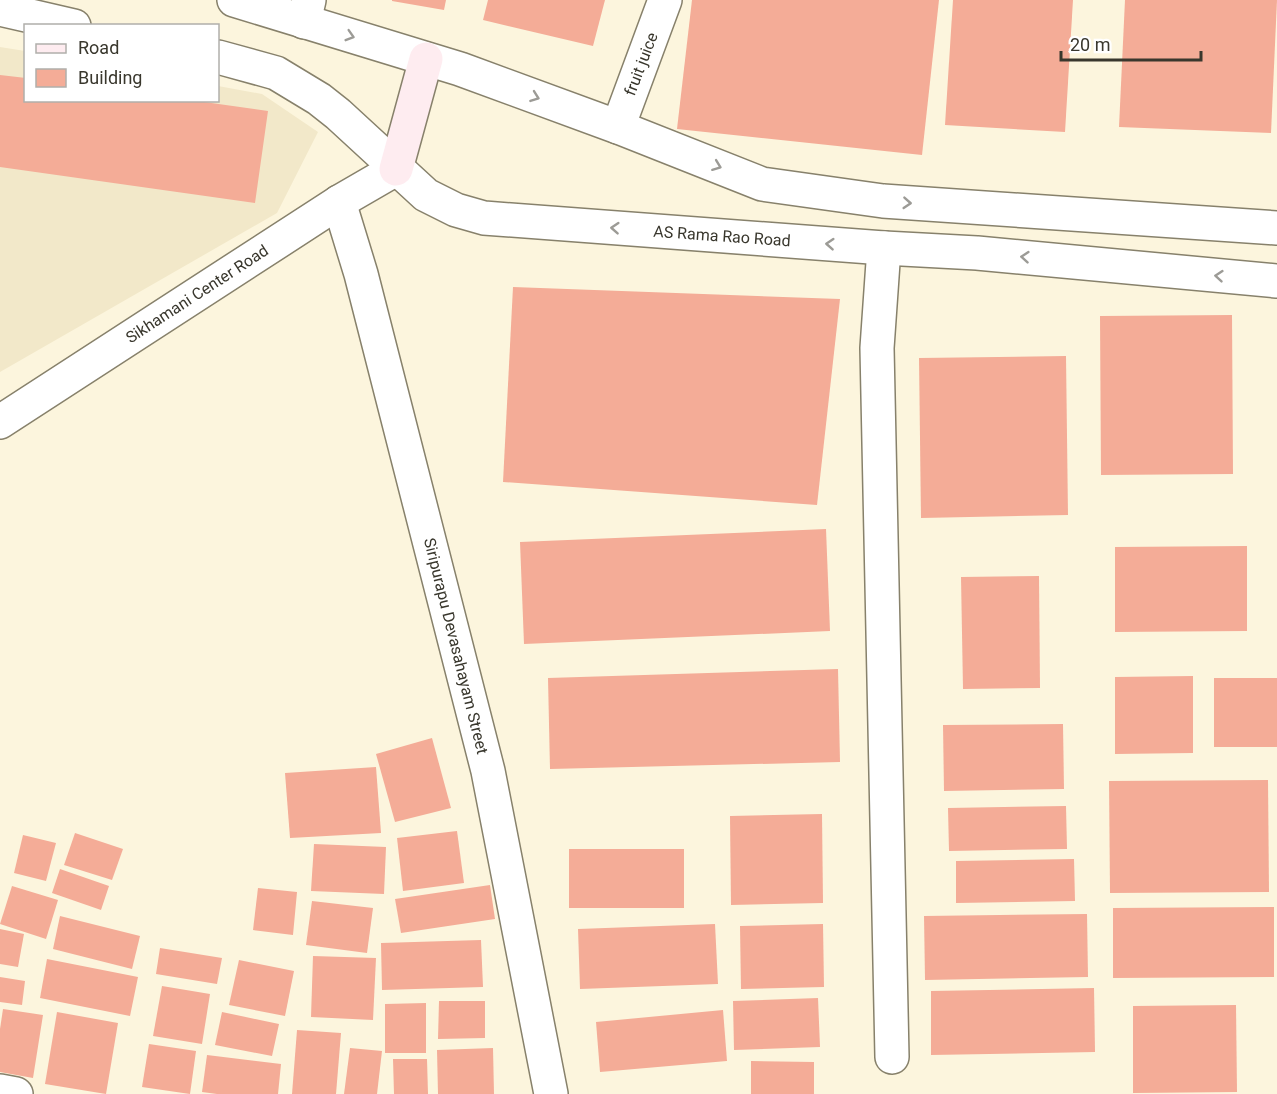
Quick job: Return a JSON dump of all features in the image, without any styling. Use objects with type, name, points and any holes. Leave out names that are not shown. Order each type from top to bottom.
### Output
[{"type":"main road","points":[[396,169],[426,59]]},
{"type":"street","points":[[234,0],[306,11],[426,59],[460,69],[618,127],[762,184],[883,201],[1277,228]]},
{"type":"street","name":"fruit juice","points":[[618,127],[665,0]]},
{"type":"street","points":[[0,9],[65,24]]},
{"type":"street","name":"AS Rama Rao Road","points":[[219,57],[276,73],[319,99],[426,195],[456,210],[484,218],[977,253],[1277,281]]},
{"type":"street","name":"Sikhamani Center Road","points":[[0,422],[339,202],[396,169]]},
{"type":"street","name":"Siripurapu Devasahayam Street","points":[[339,202],[370,308],[488,771],[550,1094]]},
{"type":"street","points":[[884,248],[877,348],[892,1057]]},
{"type":"street","points":[[0,1091],[15,1094]]},
{"type":"shaded area","points":[[0,47],[24,51],[24,102],[219,102],[219,86],[262,94],[318,132],[277,213],[0,372]]},
{"type":"building","points":[[392,0],[446,0],[444,10]]},
{"type":"building","points":[[488,0],[605,0],[593,46],[483,20]]},
{"type":"building","points":[[692,0],[939,0],[922,155],[677,129]]},
{"type":"building","points":[[953,0],[1073,0],[1065,132],[945,125]]},
{"type":"building","points":[[1125,0],[1277,0],[1271,133],[1119,127]]},
{"type":"building","points":[[0,75],[24,78],[24,102],[204,102],[268,111],[255,203],[0,167]]},
{"type":"building","points":[[513,287],[840,299],[817,505],[503,482]]},
{"type":"building","points":[[1232,315],[1233,474],[1101,475],[1100,316]]},
{"type":"building","points":[[1066,356],[1068,515],[921,518],[919,358]]},
{"type":"building","points":[[826,529],[830,631],[524,644],[520,542]]},
{"type":"building","points":[[1247,546],[1247,631],[1115,632],[1115,547]]},
{"type":"building","points":[[1039,576],[1040,688],[963,689],[961,577]]},
{"type":"building","points":[[838,669],[840,762],[550,769],[548,678]]},
{"type":"building","points":[[1193,676],[1193,753],[1115,754],[1115,677]]},
{"type":"building","points":[[1214,678],[1277,678],[1277,747],[1214,747]]},
{"type":"building","points":[[1063,724],[1064,789],[944,791],[943,725]]},
{"type":"building","points":[[432,738],[451,808],[395,822],[376,754]]},
{"type":"building","points":[[376,767],[381,833],[290,838],[285,773]]},
{"type":"building","points":[[1268,780],[1269,892],[1110,893],[1109,781]]},
{"type":"building","points":[[1066,806],[1067,849],[949,851],[948,808]]},
{"type":"building","points":[[822,814],[823,903],[731,905],[730,816]]},
{"type":"building","points":[[457,831],[464,883],[403,891],[397,838]]},
{"type":"building","points":[[75,833],[123,849],[112,880],[64,865]]},
{"type":"building","points":[[23,835],[56,843],[46,881],[14,873]]},
{"type":"building","points":[[314,844],[386,847],[384,894],[311,891]]},
{"type":"building","points":[[569,849],[684,849],[684,908],[569,908]]},
{"type":"building","points":[[1074,859],[1075,901],[956,903],[956,861]]},
{"type":"building","points":[[60,869],[109,886],[101,910],[52,893]]},
{"type":"building","points":[[490,885],[495,919],[401,933],[395,899]]},
{"type":"building","points":[[12,886],[58,900],[46,939],[0,924]]},
{"type":"building","points":[[258,888],[297,892],[293,935],[253,930]]},
{"type":"building","points":[[312,901],[373,908],[367,953],[306,945]]},
{"type":"building","points":[[1274,907],[1274,977],[1113,978],[1113,908]]},
{"type":"building","points":[[1087,914],[1088,977],[925,980],[924,916]]},
{"type":"building","points":[[60,916],[140,936],[132,969],[53,949]]},
{"type":"building","points":[[715,924],[718,984],[580,989],[578,929]]},
{"type":"building","points":[[823,924],[824,987],[741,989],[740,926]]},
{"type":"building","points":[[0,929],[24,934],[18,967],[0,964]]},
{"type":"building","points":[[481,940],[483,987],[382,990],[381,943]]},
{"type":"building","points":[[160,948],[222,958],[217,984],[156,974]]},
{"type":"building","points":[[313,956],[376,958],[373,1020],[311,1017]]},
{"type":"building","points":[[47,959],[138,977],[130,1016],[40,998]]},
{"type":"building","points":[[239,960],[294,971],[285,1016],[229,1005]]},
{"type":"building","points":[[0,977],[25,981],[22,1005],[0,1002]]},
{"type":"building","points":[[162,986],[210,994],[202,1044],[153,1036]]},
{"type":"building","points":[[1094,988],[1095,1052],[931,1055],[931,991]]},
{"type":"building","points":[[818,998],[820,1047],[734,1050],[733,1001]]},
{"type":"building","points":[[439,1001],[485,1001],[485,1038],[438,1039]]},
{"type":"building","points":[[426,1003],[426,1053],[385,1053],[385,1004]]},
{"type":"building","points":[[1236,1005],[1237,1092],[1133,1093],[1133,1006]]},
{"type":"building","points":[[3,1009],[43,1015],[33,1078],[0,1072],[0,1029]]},
{"type":"building","points":[[723,1010],[727,1061],[600,1072],[596,1022]]},
{"type":"building","points":[[57,1012],[118,1023],[106,1094],[45,1084]]},
{"type":"building","points":[[222,1012],[279,1024],[272,1056],[215,1045]]},
{"type":"building","points":[[297,1030],[341,1033],[336,1094],[292,1094]]},
{"type":"building","points":[[149,1044],[196,1051],[190,1094],[142,1087]]},
{"type":"building","points":[[350,1048],[382,1051],[377,1094],[344,1094]]},
{"type":"building","points":[[493,1048],[494,1094],[438,1094],[437,1050]]},
{"type":"building","points":[[207,1055],[281,1064],[278,1094],[202,1092]]},
{"type":"building","points":[[393,1059],[427,1059],[428,1094],[394,1094]]},
{"type":"building","points":[[751,1061],[814,1062],[814,1094],[751,1094]]}]
